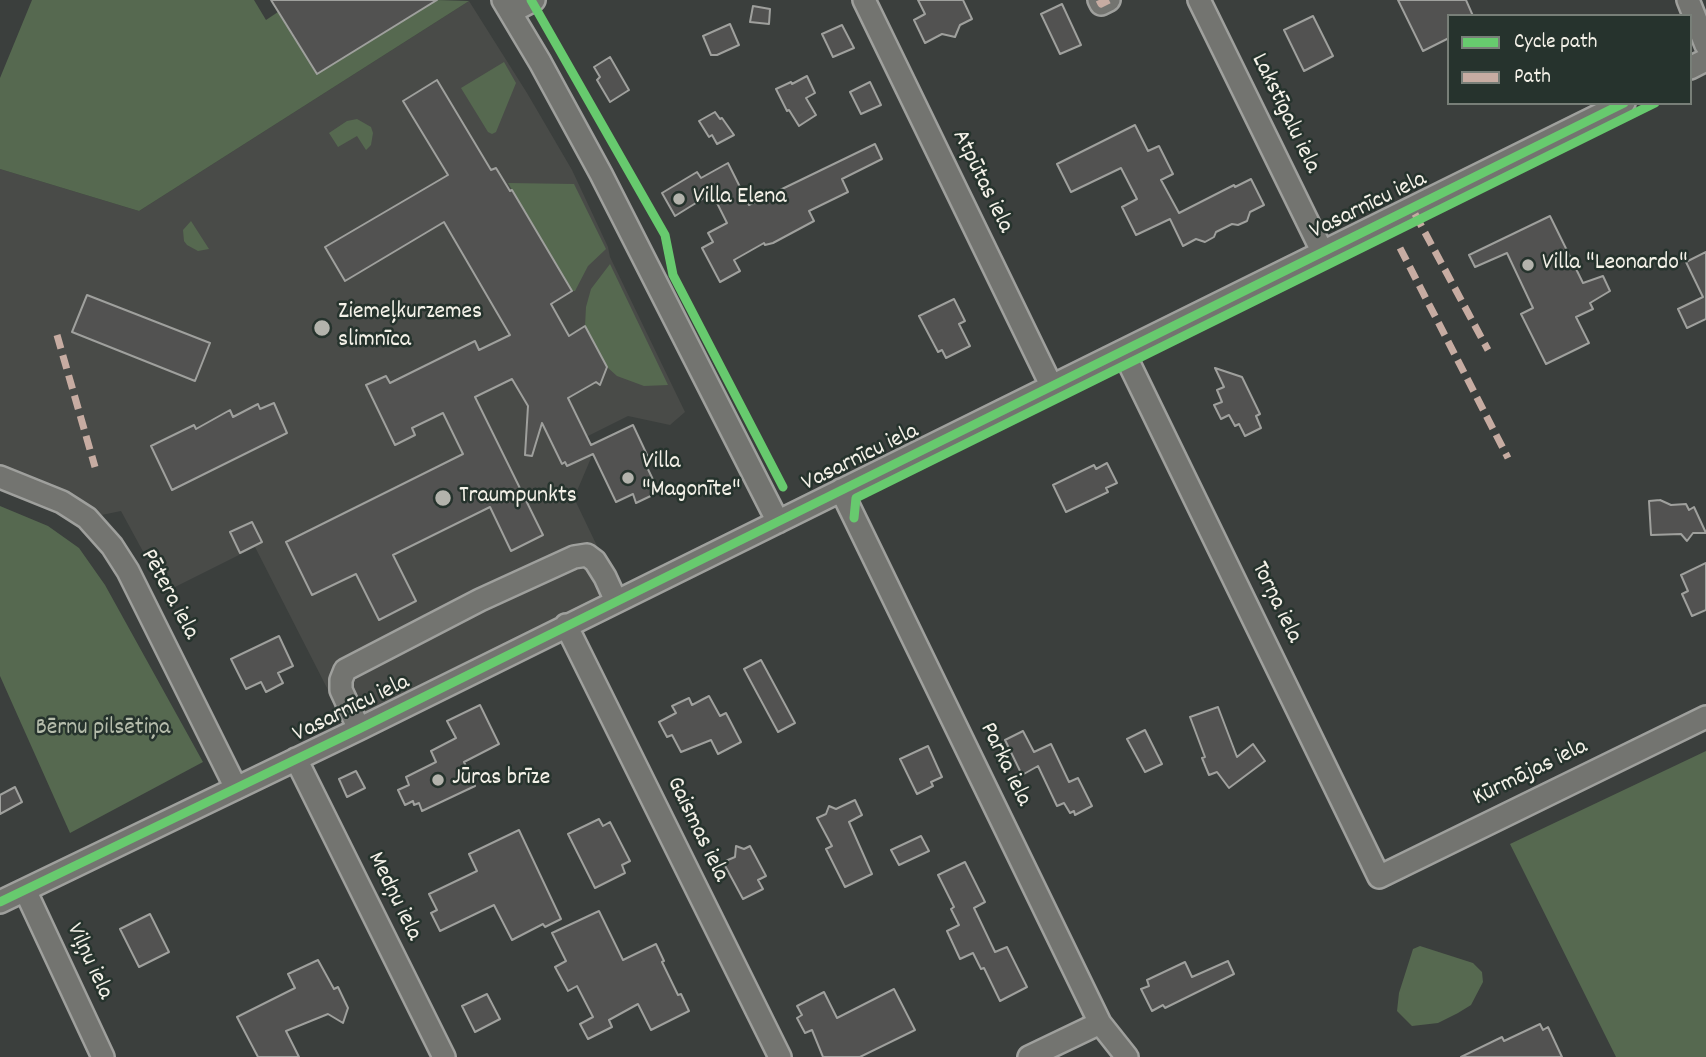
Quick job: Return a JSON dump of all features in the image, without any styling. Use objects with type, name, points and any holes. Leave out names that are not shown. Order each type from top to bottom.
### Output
[{"type":"street","points":[[534,0],[507,6],[601,174],[778,522]]},
{"type":"street","name":"Atpūtas iela","points":[[864,0],[1052,387]]},
{"type":"street","points":[[1099,0],[1101,4],[1109,0]]},
{"type":"street","name":"Lakstīgalu iela","points":[[1199,0],[1322,251]]},
{"type":"street","points":[[1688,0],[1706,45]]},
{"type":"street","name":"Vasarnīcu iela","points":[[0,902],[359,729],[1620,105]]},
{"type":"street","name":"Torņa iela","points":[[1123,351],[1379,877]]},
{"type":"street","name":"Pētera iela","points":[[0,477],[62,502],[86,519],[112,545],[128,571],[236,788]]},
{"type":"street","name":"Parka iela","points":[[841,490],[1100,1023],[1127,1057]]},
{"type":"street","points":[[359,729],[341,690],[345,670],[480,600],[574,557],[587,555],[605,577],[617,601]]},
{"type":"street","name":"Gaismas iela","points":[[566,625],[780,1057]]},
{"type":"street","name":"Kūrmājas iela","points":[[1379,877],[1706,717]]},
{"type":"street","name":"Medņu iela","points":[[296,759],[444,1057]]},
{"type":"street","name":"Viļņu iela","points":[[25,890],[103,1057]]},
{"type":"street","points":[[1029,1057],[1100,1023]]},
{"type":"shaded area","name":"Ziemeļkurzemes slimnīca","points":[[469,1],[572,170],[608,247],[610,257],[685,412],[670,425],[628,416],[584,438],[591,458],[574,498],[622,598],[350,733],[255,547],[165,592],[121,511],[87,518],[0,477],[0,169],[139,211]]},
{"type":"green space","points":[[32,0],[254,0],[266,20],[278,12],[317,74],[437,0],[469,1],[139,211],[0,169],[0,78]]},
{"type":"green space","points":[[504,62],[516,83],[496,132],[492,134],[488,132],[461,88]]},
{"type":"green space","points":[[357,119],[371,127],[371,145],[366,150],[357,136],[338,147],[329,133],[347,121]]},
{"type":"green space","points":[[508,183],[574,184],[606,249],[588,266],[575,291],[572,291]]},
{"type":"green space","points":[[191,221],[209,249],[198,251],[184,241],[183,230]]},
{"type":"green space","points":[[610,264],[668,385],[644,386],[617,376],[607,367],[585,326],[591,289]]},
{"type":"green space","name":"Bērnu pilsētiņa","points":[[0,506],[48,526],[79,548],[105,585],[203,762],[70,833],[0,676]]},
{"type":"green space","points":[[1706,751],[1706,1057],[1616,1057],[1510,844]]},
{"type":"green space","points":[[1420,946],[1473,963],[1482,972],[1483,982],[1471,1005],[1438,1023],[1412,1026],[1397,1011],[1399,993],[1413,949]]},
{"type":"building","points":[[271,0],[437,0],[317,74]]},
{"type":"building","points":[[918,0],[963,0],[972,19],[960,25],[955,37],[942,34],[925,43],[914,20],[925,14]]},
{"type":"building","points":[[1398,0],[1466,0],[1472,14],[1447,14],[1447,39],[1423,51]]},
{"type":"building","points":[[1062,4],[1081,45],[1060,54],[1041,14]]},
{"type":"building","points":[[753,6],[770,9],[769,24],[750,22]]},
{"type":"building","points":[[1313,16],[1333,56],[1304,71],[1284,30]]},
{"type":"building","points":[[730,24],[739,45],[711,55],[703,36]]},
{"type":"building","points":[[842,25],[854,48],[833,57],[822,34]]},
{"type":"building","points":[[610,57],[629,90],[610,102],[597,80],[600,77],[594,67]]},
{"type":"building","points":[[807,76],[815,93],[806,98],[816,115],[799,126],[789,110],[787,111],[776,89]]},
{"type":"building","points":[[437,80],[491,170],[496,168],[510,191],[512,190],[572,291],[551,304],[569,336],[585,326],[607,367],[600,385],[596,382],[568,398],[591,445],[633,425],[649,459],[644,461],[659,492],[636,503],[633,494],[616,502],[593,454],[567,466],[565,462],[562,464],[542,423],[532,456],[525,455],[528,406],[512,379],[475,397],[543,535],[511,551],[490,507],[393,555],[416,601],[379,620],[356,574],[312,595],[286,542],[463,454],[443,413],[412,428],[415,435],[395,445],[366,385],[386,376],[390,383],[475,341],[479,350],[510,335],[444,222],[345,281],[325,247],[448,175],[403,101]]},
{"type":"building","points":[[870,82],[881,105],[861,114],[850,92]]},
{"type":"building","points":[[715,112],[734,135],[717,144],[699,121]]},
{"type":"building","points":[[1135,125],[1148,151],[1159,146],[1173,174],[1161,180],[1179,213],[1251,179],[1264,205],[1250,212],[1247,221],[1238,225],[1232,224],[1216,232],[1214,237],[1205,242],[1196,239],[1183,246],[1170,219],[1136,235],[1122,207],[1137,199],[1121,168],[1071,192],[1057,164]]},
{"type":"building","points":[[875,144],[882,159],[842,179],[848,192],[809,211],[814,221],[773,243],[764,243],[734,260],[740,271],[720,282],[702,248],[713,242],[708,233],[727,223],[712,193],[675,216],[662,193],[697,172],[701,178],[728,163],[749,205]]},
{"type":"building","points":[[1550,216],[1583,283],[1603,276],[1610,291],[1590,303],[1593,309],[1576,317],[1589,343],[1546,364],[1521,314],[1533,308],[1507,253],[1475,267],[1469,255]]},
{"type":"building","points":[[1706,252],[1706,319],[1687,328],[1678,309],[1703,297],[1686,262]]},
{"type":"building","points":[[87,295],[210,343],[195,381],[72,332]]},
{"type":"building","points":[[954,299],[965,321],[959,324],[970,346],[946,358],[942,350],[938,352],[919,316]]},
{"type":"building","points":[[1215,368],[1242,377],[1260,414],[1256,416],[1261,428],[1245,436],[1239,424],[1235,426],[1229,415],[1221,419],[1214,405],[1222,402],[1217,390],[1224,387]]},
{"type":"building","points":[[274,403],[287,433],[172,490],[151,446],[194,425],[196,429],[230,410],[233,417],[258,404],[260,409]]},
{"type":"building","points":[[1107,463],[1117,483],[1106,488],[1108,492],[1066,512],[1053,485],[1094,465],[1096,469]]},
{"type":"building","points":[[1660,500],[1671,505],[1686,504],[1689,510],[1694,507],[1706,533],[1693,533],[1687,541],[1681,534],[1651,535],[1649,501]]},
{"type":"building","points":[[252,522],[262,542],[240,553],[230,532]]},
{"type":"building","points":[[1706,563],[1706,610],[1692,616],[1682,594],[1688,591],[1681,575]]},
{"type":"building","points":[[279,636],[293,666],[278,673],[283,683],[266,692],[261,682],[246,689],[231,659]]},
{"type":"building","points":[[761,660],[795,723],[778,732],[744,669]]},
{"type":"building","points":[[709,696],[720,716],[726,713],[741,742],[718,754],[711,740],[681,752],[672,735],[667,737],[659,722],[676,713],[672,706],[689,698],[692,705]]},
{"type":"building","points":[[480,705],[499,744],[464,762],[475,786],[422,811],[419,803],[414,805],[413,801],[405,805],[398,790],[409,785],[406,777],[436,762],[431,751],[456,738],[447,721]]},
{"type":"building","points":[[1218,707],[1237,757],[1253,744],[1265,761],[1229,788],[1217,772],[1209,775],[1190,717]]},
{"type":"building","points":[[1145,730],[1162,764],[1145,772],[1127,739]]},
{"type":"building","points":[[1023,731],[1034,752],[1051,744],[1069,782],[1078,778],[1092,806],[1075,815],[1074,811],[1070,813],[1064,803],[1057,806],[1038,766],[1022,775],[1005,740]]},
{"type":"building","points":[[928,746],[942,777],[931,782],[933,786],[917,794],[900,759]]},
{"type":"building","points":[[356,771],[365,788],[347,797],[339,779]]},
{"type":"building","points":[[15,787],[22,802],[0,814],[0,795]]},
{"type":"building","points":[[855,800],[862,815],[849,822],[872,874],[845,887],[826,849],[832,846],[817,818],[826,814],[829,806],[836,809]]},
{"type":"building","points":[[599,819],[603,826],[610,822],[630,861],[622,865],[625,873],[595,888],[568,834]]},
{"type":"building","points":[[519,830],[561,919],[545,927],[543,924],[512,940],[494,905],[440,931],[431,913],[437,910],[429,894],[477,871],[469,854]]},
{"type":"building","points":[[921,836],[929,851],[899,865],[891,850]]},
{"type":"building","points":[[736,846],[744,849],[750,846],[766,876],[758,880],[763,889],[743,899],[723,862],[735,857]]},
{"type":"building","points":[[965,862],[985,902],[974,908],[995,952],[1007,947],[1027,987],[1000,1001],[984,968],[981,969],[973,953],[960,959],[947,931],[959,925],[951,909],[954,907],[938,875]]},
{"type":"building","points":[[599,911],[623,960],[656,944],[678,995],[681,994],[689,1011],[651,1030],[638,1004],[609,1020],[612,1027],[588,1039],[580,1024],[593,1017],[577,986],[568,991],[555,967],[566,961],[552,933]]},
{"type":"building","points":[[150,914],[169,952],[139,967],[120,929]]},
{"type":"building","points":[[318,960],[334,989],[338,987],[348,1008],[343,1023],[328,1014],[286,1031],[299,1057],[258,1057],[237,1017],[295,988],[288,974]]},
{"type":"building","points":[[1228,961],[1234,974],[1165,1008],[1163,1005],[1152,1011],[1141,989],[1149,986],[1147,980],[1185,962],[1192,977]]},
{"type":"building","points":[[894,989],[915,1030],[860,1057],[823,1057],[812,1030],[805,1033],[797,1018],[802,1015],[797,1006],[824,992],[837,1018]]},
{"type":"building","points":[[487,994],[500,1019],[475,1032],[462,1006]]},
{"type":"building","points":[[1540,1024],[1543,1030],[1548,1027],[1562,1057],[1461,1057],[1502,1037],[1504,1041]]},
{"type":"marked path","points":[[1099,0],[1101,4],[1109,0]]},
{"type":"marked path","points":[[1415,214],[1488,350]]},
{"type":"marked path","points":[[1400,248],[1508,458]]},
{"type":"marked path","points":[[57,335],[95,467]]},
{"type":"cycle path","points":[[531,0],[665,235],[673,275],[783,487]]},
{"type":"cycle path","points":[[0,902],[359,729],[1620,105]]},
{"type":"cycle path","points":[[854,518],[856,498],[1651,105]]},
{"type":"place","name":"Villa Elena","points":[[679,199]]},
{"type":"place","name":"Villa \"Leonardo\"","points":[[1528,265]]},
{"type":"place","name":"Ziemeļkurzemes slimnīca","points":[[322,328]]},
{"type":"place","name":"Villa \"Magonīte\"","points":[[628,478]]},
{"type":"place","name":"Traumpunkts","points":[[443,498]]},
{"type":"place","name":"Jūras brīze","points":[[438,780]]}]
